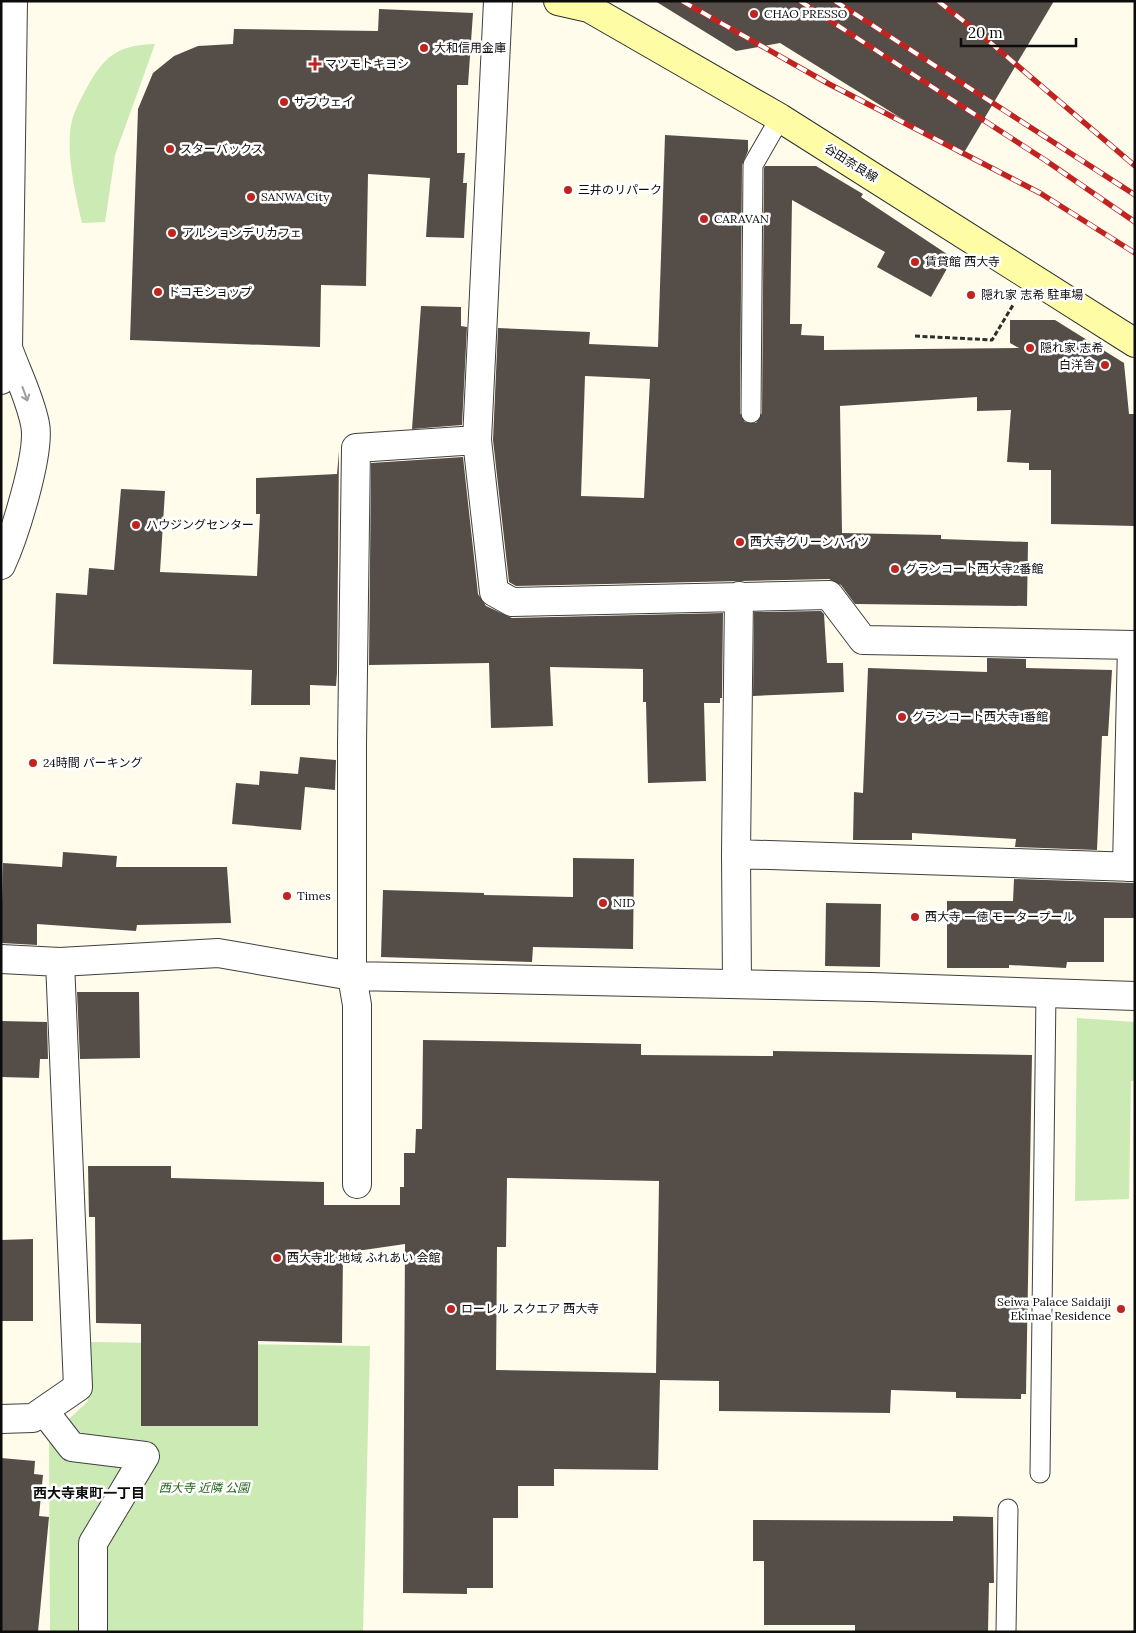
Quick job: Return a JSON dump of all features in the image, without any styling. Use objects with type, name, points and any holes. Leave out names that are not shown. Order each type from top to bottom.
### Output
[{"type":"main road","name":"谷田奈良線","points":[[558,1],[589,8],[780,118],[1135,343]]},
{"type":"street","points":[[1,380],[8,348],[13,1]]},
{"type":"street","points":[[498,1],[477,440],[494,592],[512,602],[829,595],[863,640],[1134,645],[1131,867],[736,854]]},
{"type":"street","points":[[1,565],[29,474],[36,425],[8,348]]},
{"type":"street","points":[[357,1184],[357,1005],[352,976],[352,744],[356,448],[477,440]]},
{"type":"street","points":[[737,984],[736,854],[739,596]]},
{"type":"street","points":[[1,959],[60,962],[218,953],[352,976],[737,984],[1135,996]]},
{"type":"street","points":[[1,1419],[33,1418],[78,1387],[60,962]]},
{"type":"street","points":[[44,1411],[72,1447],[145,1456],[93,1543],[92,1632]]},
{"type":"lane","points":[[751,413],[753,165],[780,118]]},
{"type":"lane","points":[[1040,1474],[1046,992]]},
{"type":"lane","points":[[1006,1632],[1008,1509]]},
{"type":"path","points":[[915,336],[992,340],[1031,277]]},
{"type":"green space","points":[[155,44],[115,155],[105,222],[82,223],[70,155],[73,117],[96,72],[109,57],[116,52],[133,46]]},
{"type":"green space","points":[[1077,1018],[1135,1022],[1135,1081],[1131,1081],[1129,1199],[1075,1201]]},
{"type":"green space","name":"西大寺 近隣 公園","points":[[91,1342],[370,1346],[363,1632],[50,1632],[49,1438],[88,1401]]},
{"type":"building","points":[[655,1],[1054,1],[962,156],[780,43],[736,51]]},
{"type":"building","name":"SANWA City","points":[[379,9],[473,13],[468,85],[457,85],[457,153],[465,153],[463,183],[467,183],[464,238],[426,237],[430,178],[368,174],[366,286],[321,285],[320,347],[130,340],[138,109],[153,73],[174,56],[198,46],[233,44],[234,29],[378,31]]},
{"type":"building","points":[[665,135],[748,140],[748,151],[742,165],[740,413],[745,422],[756,423],[762,413],[764,168],[765,166],[816,166],[863,194],[861,197],[953,258],[931,297],[877,267],[885,252],[792,200],[790,324],[802,324],[801,335],[824,336],[824,350],[1019,348],[1010,343],[1010,320],[1055,320],[1124,363],[1129,414],[1135,414],[1135,526],[1051,524],[1051,470],[1029,470],[1029,463],[1007,462],[1011,410],[977,411],[977,397],[840,406],[842,533],[941,535],[941,539],[1028,542],[1027,606],[855,604],[841,585],[829,579],[516,586],[509,582],[493,440],[498,328],[590,332],[589,344],[658,347]],"holes":[[[585,376],[650,379],[644,498],[581,496]]]},
{"type":"building","points":[[421,306],[461,307],[461,326],[467,327],[462,425],[412,429]]},
{"type":"building","points":[[339,451],[336,686],[310,685],[310,705],[251,705],[252,670],[53,664],[56,593],[87,595],[89,568],[114,570],[121,489],[165,491],[160,572],[257,576],[260,514],[256,514],[256,478],[337,474]]},
{"type":"building","points":[[463,457],[478,594],[486,606],[512,618],[723,613],[722,698],[720,698],[720,703],[704,703],[706,781],[648,783],[646,702],[643,702],[643,669],[550,667],[553,726],[491,728],[489,663],[369,665],[371,463]]},
{"type":"building","points":[[821,611],[824,614],[827,663],[843,663],[844,692],[753,696],[754,612]]},
{"type":"building","points":[[987,658],[1026,659],[1026,668],[1112,670],[1108,736],[1102,736],[1097,850],[1015,847],[1016,839],[912,833],[912,840],[853,840],[854,792],[863,793],[868,668],[987,672]]},
{"type":"building","points":[[300,757],[336,760],[335,790],[305,787],[301,830],[232,824],[236,783],[259,785],[260,771],[298,774]]},
{"type":"building","points":[[63,852],[117,856],[116,867],[227,867],[231,923],[137,925],[136,931],[37,924],[37,945],[1,943],[3,863],[62,867]]},
{"type":"building","points":[[573,858],[634,859],[633,949],[533,947],[532,962],[381,957],[383,890],[573,897]]},
{"type":"building","points":[[1014,879],[1135,883],[1135,918],[1104,918],[1104,962],[1067,962],[1066,968],[1009,965],[1009,968],[947,968],[947,901],[1013,901]]},
{"type":"building","points":[[826,903],[881,904],[880,967],[825,966]]},
{"type":"building","points":[[77,992],[139,992],[140,1058],[80,1059]]},
{"type":"building","points":[[1,1021],[47,1022],[48,1059],[40,1059],[39,1078],[1,1077]]},
{"type":"building","points":[[423,1040],[641,1044],[641,1055],[773,1056],[773,1051],[1032,1055],[1026,1394],[1021,1394],[1021,1399],[956,1398],[956,1392],[891,1390],[890,1413],[719,1411],[719,1381],[660,1380],[658,1470],[554,1469],[554,1486],[518,1486],[518,1518],[493,1518],[493,1588],[467,1588],[467,1594],[403,1593],[405,1244],[343,1253],[342,1343],[258,1341],[258,1426],[141,1426],[141,1324],[96,1323],[95,1217],[89,1217],[88,1166],[171,1166],[171,1178],[324,1182],[324,1205],[400,1205],[400,1187],[404,1187],[404,1153],[415,1153],[416,1129],[422,1129]],"holes":[[[507,1178],[659,1181],[656,1373],[496,1370],[497,1247],[506,1247]]]},
{"type":"building","points":[[33,1239],[33,1321],[1,1321],[1,1240]]},
{"type":"building","points":[[1,1458],[35,1461],[34,1474],[43,1475],[39,1516],[49,1517],[38,1632],[1,1632]]},
{"type":"building","points":[[953,1516],[993,1517],[994,1583],[989,1583],[988,1632],[855,1632],[855,1625],[764,1625],[764,1561],[753,1561],[753,1520],[953,1521]]},
{"type":"railway","points":[[682,1],[829,84],[1040,193],[1135,253]]},
{"type":"railway","points":[[800,1],[1045,160],[1135,222]]},
{"type":"railway","points":[[835,1],[1135,195]]},
{"type":"railway","points":[[938,1],[985,38],[1135,166]]},
{"type":"place","name":"CHAO PRESSO","points":[[754,14]]},
{"type":"place","name":"大和信用金庫","points":[[424,48]]},
{"type":"place","name":"マツモトキヨシ","points":[[315,64]]},
{"type":"place","name":"サブウェイ","points":[[284,102]]},
{"type":"place","name":"スターバックス","points":[[170,149]]},
{"type":"place","name":"三井のリパーク","points":[[568,190]]},
{"type":"place","name":"SANWA City","points":[[251,197]]},
{"type":"place","name":"CARAVAN","points":[[704,219]]},
{"type":"place","name":"アルションデリカフェ","points":[[172,233]]},
{"type":"place","name":"賃貸館 西大寺","points":[[915,262]]},
{"type":"place","name":"ドコモショップ","points":[[158,292]]},
{"type":"place","name":"隠れ家 志希 駐車場","points":[[971,295]]},
{"type":"place","name":"隠れ家 志希","points":[[1030,348]]},
{"type":"place","name":"白洋舎","points":[[1105,365]]},
{"type":"place","name":"ハウジングセンター","points":[[136,525]]},
{"type":"place","name":"西大寺グリーンハイツ","points":[[740,542]]},
{"type":"place","name":"グランコート西大寺2番館","points":[[895,569]]},
{"type":"place","name":"グランコート西大寺1番館","points":[[902,717]]},
{"type":"place","name":"24時間 パーキング","points":[[33,763]]},
{"type":"place","name":"Times","points":[[287,896]]},
{"type":"place","name":"NID","points":[[603,903]]},
{"type":"place","name":"西大寺 一徳 モータープール","points":[[915,917]]},
{"type":"place","name":"西大寺北 地域 ふれあい 会館","points":[[277,1258]]},
{"type":"place","name":"ローレル スクエア 西大寺","points":[[451,1309]]},
{"type":"place","name":"Seiwa Palace Saidaiji Ekimae Residence","points":[[1121,1309]]},
{"type":"district","name":"西大寺東町一丁目","points":[[89,1493]]}]
